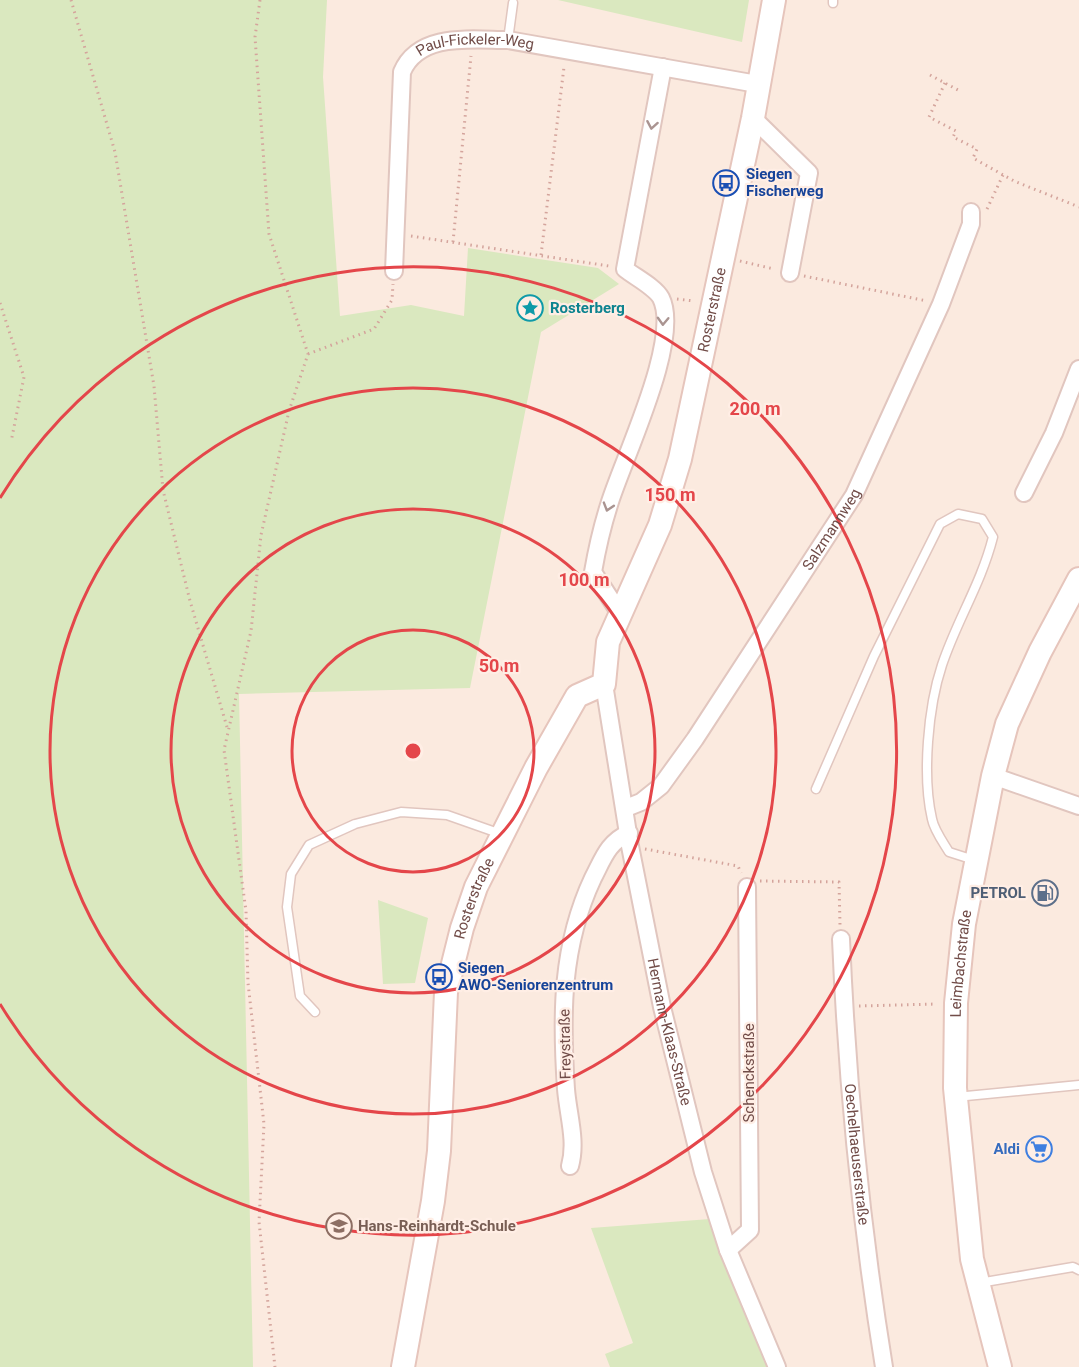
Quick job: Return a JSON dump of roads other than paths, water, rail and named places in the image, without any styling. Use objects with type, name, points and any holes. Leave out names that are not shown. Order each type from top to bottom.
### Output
[{"type":"street","name":"Rosterstraße","points":[[403,1367],[431,1212],[439,1151],[446,992],[462,928],[472,897],[502,834],[577,696],[604,684],[608,642],[619,612],[660,525],[680,459],[753,118],[757,84],[774,0]]},
{"type":"street","name":"Paul-Fickeler-Weg","points":[[394,271],[402,72],[406,62],[421,47],[473,40],[508,40],[757,84]]},
{"type":"street","points":[[619,612],[593,572],[609,502],[631,452],[655,376],[665,315],[660,297],[625,269],[663,67]]},
{"type":"street","points":[[753,118],[809,173],[790,273]]},
{"type":"street","name":"Salzmannweg","points":[[626,808],[641,802],[661,786],[695,739],[854,495],[941,304],[971,218]]},
{"type":"street","points":[[1024,493],[1054,434],[1079,369]]},
{"type":"street","name":"Leimbachstraße","points":[[1000,1367],[972,1259],[956,1097],[956,1003],[964,924],[975,860],[1007,724],[1040,652],[1079,579]]},
{"type":"street","name":"Hermann-Klaas-Straße","points":[[604,684],[626,808],[629,840],[662,1006],[704,1172],[728,1250],[777,1367]]},
{"type":"street","points":[[993,776],[1079,806]]},
{"type":"street","name":"Freystraße","points":[[570,1166],[574,1151],[567,1099],[563,1036],[568,952],[589,887],[609,846],[629,840]]},
{"type":"street","name":"Schenckstraße","points":[[728,1250],[750,1230],[747,887]]},
{"type":"street","name":"Oechelhaeuserstraße","points":[[841,939],[844,1006],[868,1265],[884,1367]]},
{"type":"lane","points":[[508,40],[513,3]]},
{"type":"lane","points":[[816,789],[874,656],[940,524],[958,514],[981,519],[993,537],[985,568],[942,665],[928,735],[927,781],[932,822],[949,852],[975,860]]},
{"type":"lane","points":[[315,1012],[300,996],[287,907],[291,874],[309,845],[355,825],[401,812],[447,815],[502,834]]},
{"type":"lane","points":[[956,1097],[1079,1085]]},
{"type":"lane","points":[[978,1283],[1073,1267],[1079,1270]]},
{"type":"place","name":"Siegen Fischerweg","points":[[726,183]]},
{"type":"place","name":"Rosterberg","points":[[530,308]]},
{"type":"place","name":"PETROL","points":[[1045,893]]},
{"type":"place","name":"Siegen AWO-Seniorenzentrum","points":[[439,977]]},
{"type":"place","name":"Aldi","points":[[1039,1149]]},
{"type":"place","name":"Hans-Reinhardt-Schule","points":[[339,1226]]}]
